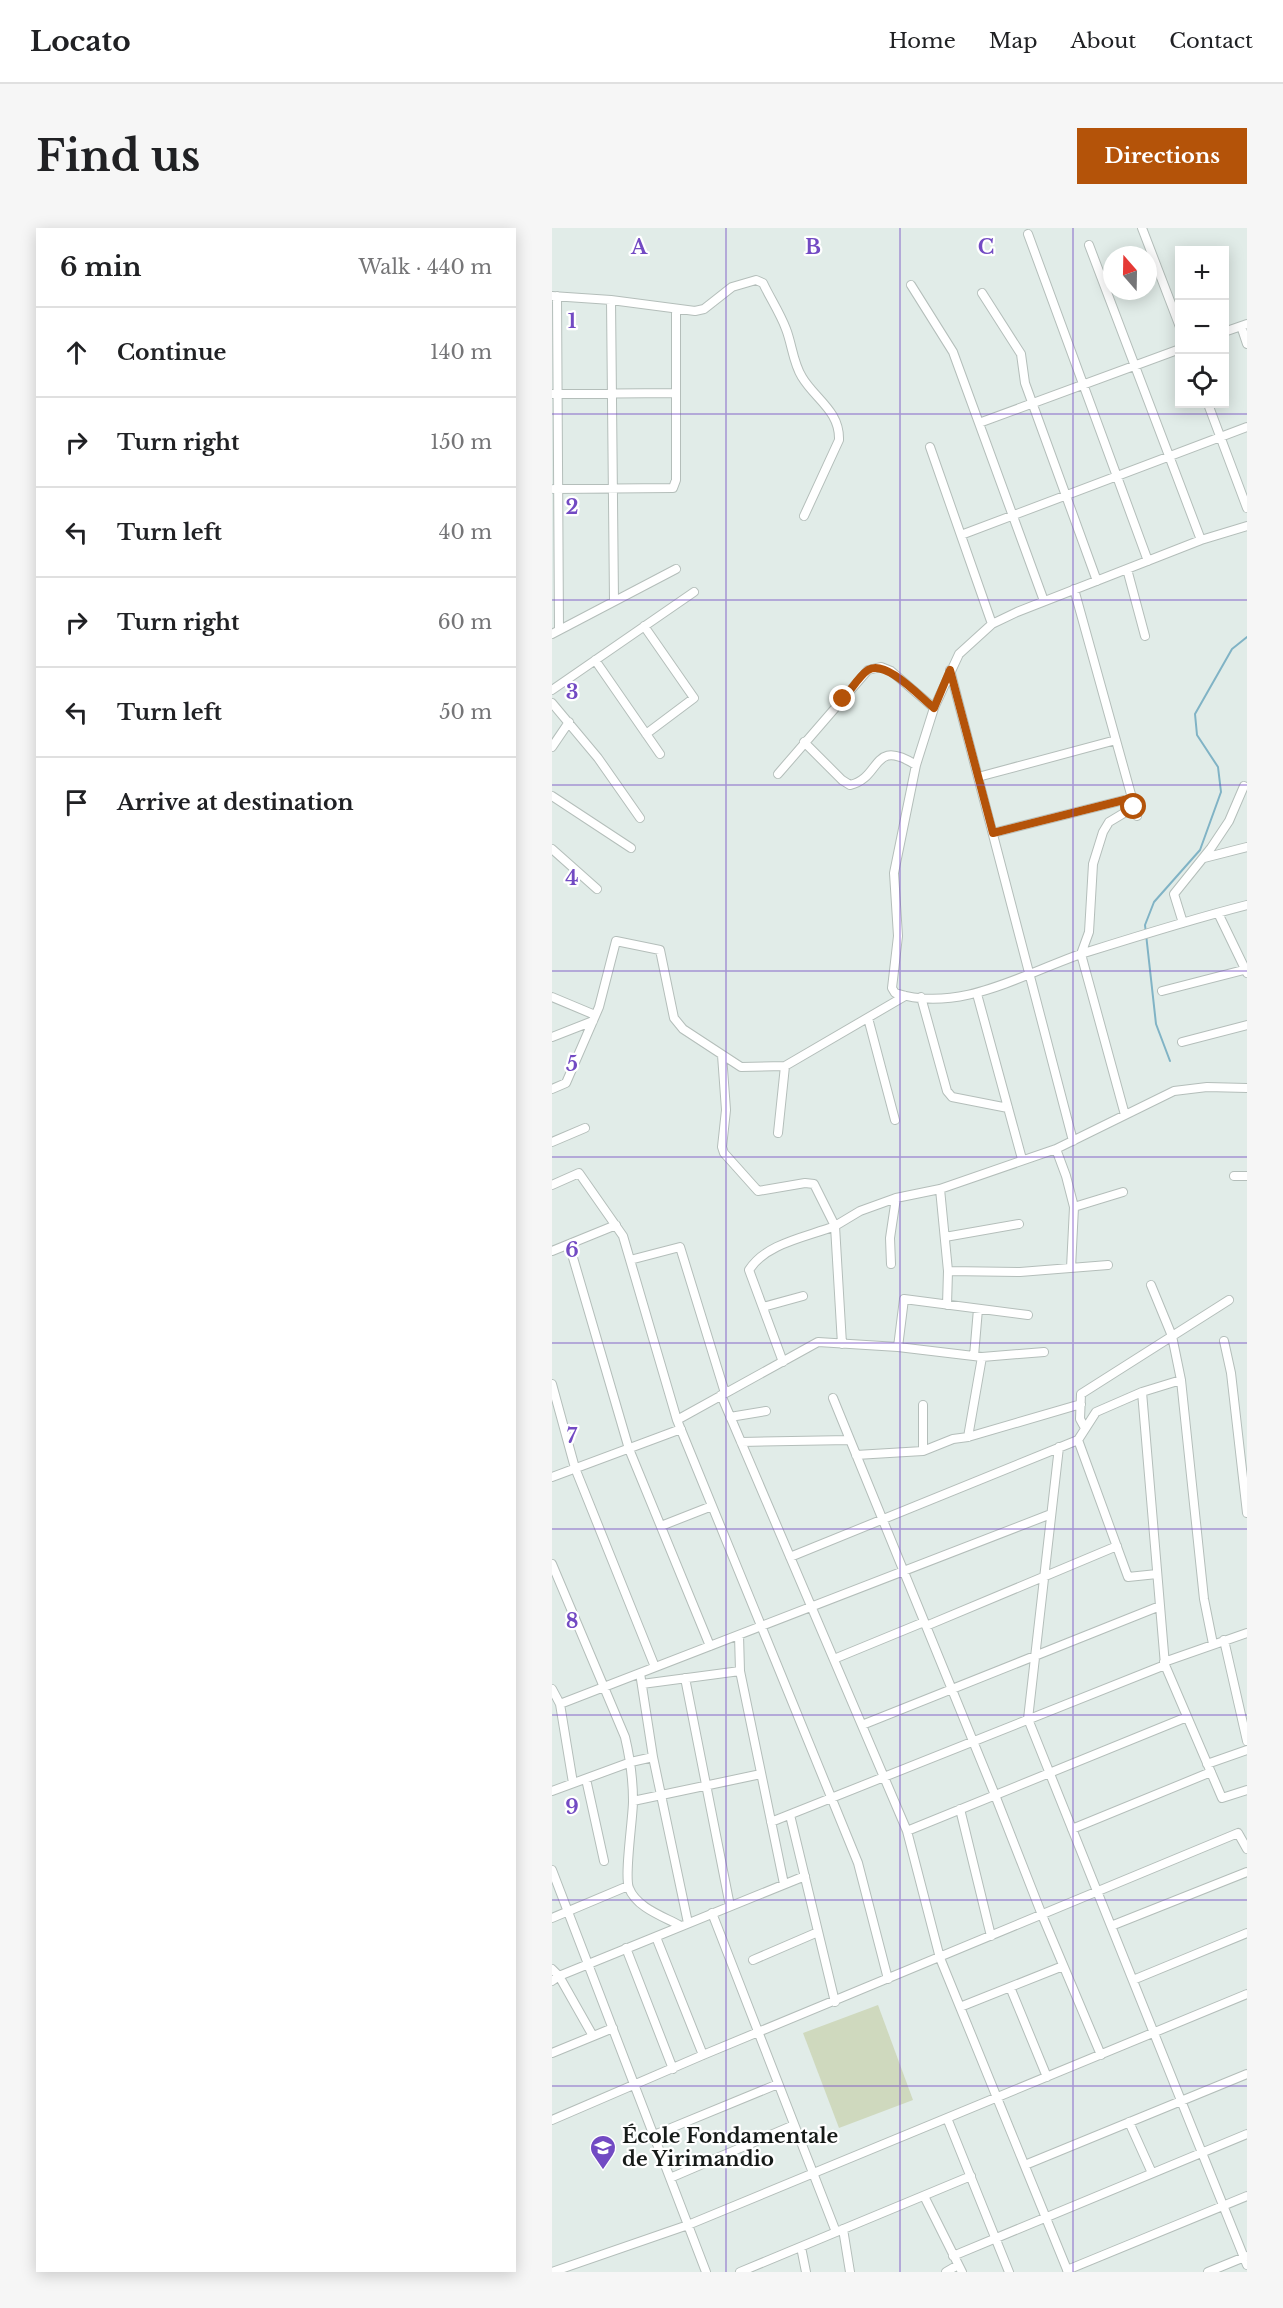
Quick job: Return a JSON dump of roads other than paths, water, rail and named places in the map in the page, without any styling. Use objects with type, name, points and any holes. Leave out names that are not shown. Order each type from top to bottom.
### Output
[{"type":"street","points":[[1142,228],[1175,316]]},
{"type":"street","points":[[1028,234],[1148,561]]},
{"type":"street","points":[[1089,244],[1201,540]]},
{"type":"street","points":[[676,569],[555,632],[554,296],[611,300],[695,311],[704,309],[732,287],[756,280],[763,283],[786,328],[798,372],[803,381],[827,406],[836,420],[839,431],[839,440],[804,516]]},
{"type":"street","points":[[911,285],[953,352],[1044,601]]},
{"type":"street","points":[[982,293],[1021,354],[1024,384],[1097,581]]},
{"type":"street","points":[[611,300],[614,601]]},
{"type":"street","points":[[555,489],[673,488],[676,480],[676,309]]},
{"type":"street","points":[[1229,330],[1244,325],[1247,344]]},
{"type":"street","points":[[979,423],[1175,350]]},
{"type":"street","points":[[554,394],[676,393]]},
{"type":"street","points":[[1210,408],[1247,508]]},
{"type":"street","points":[[961,536],[1247,427]]},
{"type":"street","points":[[930,447],[992,624]]},
{"type":"street","points":[[1247,526],[1201,540],[1044,601],[992,624],[959,654],[934,708],[916,765],[894,873],[898,936],[892,988],[895,993],[905,996],[940,998],[977,994],[1082,954],[1247,905]]},
{"type":"street","points":[[1127,569],[1145,636]]},
{"type":"street","points":[[1074,589],[1134,807]]},
{"type":"street","points":[[552,690],[694,592]]},
{"type":"street","points":[[644,626],[694,698],[646,734]]},
{"type":"street","points":[[596,660],[660,754]]},
{"type":"street","points":[[778,774],[868,670],[880,667],[891,672],[934,708]]},
{"type":"street","points":[[950,670],[1073,1141]]},
{"type":"street","points":[[552,703],[598,758],[640,818]]},
{"type":"street","points":[[552,747],[569,722]]},
{"type":"street","points":[[978,777],[1116,740]]},
{"type":"street","points":[[804,742],[849,785],[856,783],[883,758],[894,754],[916,765]]},
{"type":"street","points":[[1183,923],[1174,894],[1204,858],[1229,821],[1244,786]]},
{"type":"street","points":[[552,796],[631,848]]},
{"type":"street","points":[[993,833],[1134,807]]},
{"type":"street","points":[[1125,1115],[1082,954],[1089,932],[1094,864],[1103,832],[1109,822],[1134,807]]},
{"type":"street","points":[[1204,858],[1247,847]]},
{"type":"street","points":[[552,849],[597,889]]},
{"type":"street","points":[[1162,991],[1246,970],[1218,913]]},
{"type":"street","points":[[552,1089],[566,1083],[594,1018],[616,941],[660,950],[674,1018],[683,1029],[741,1068],[785,1066],[905,996]]},
{"type":"street","points":[[977,994],[1022,1159]]},
{"type":"street","points":[[552,997],[594,1018]]},
{"type":"street","points":[[921,997],[947,1091],[952,1097],[1008,1108]]},
{"type":"street","points":[[552,1037],[594,1018]]},
{"type":"street","points":[[867,1018],[895,1120]]},
{"type":"street","points":[[1182,1042],[1247,1025]]},
{"type":"street","points":[[722,1055],[726,1110],[722,1147],[724,1153],[758,1191],[805,1183],[814,1184],[835,1226],[842,1344]]},
{"type":"street","points":[[778,1133],[785,1066]]},
{"type":"street","points":[[783,1362],[748,1270],[755,1260],[767,1251],[835,1226],[860,1210],[896,1198],[940,1189],[1056,1149],[1174,1092],[1207,1087],[1247,1088]]},
{"type":"street","points":[[552,1142],[585,1128]]},
{"type":"street","points":[[1056,1149],[1074,1207],[1071,1268]]},
{"type":"street","points":[[552,1185],[579,1173],[623,1236],[677,1420],[858,1863],[888,1979]]},
{"type":"street","points":[[1234,1176],[1247,1176]]},
{"type":"street","points":[[940,1189],[948,1271],[947,1305]]},
{"type":"street","points":[[1074,1207],[1123,1192]]},
{"type":"street","points":[[891,1264],[890,1238],[896,1198]]},
{"type":"street","points":[[945,1237],[1019,1224]]},
{"type":"street","points":[[552,1251],[615,1225]]},
{"type":"street","points":[[569,1244],[628,1449],[710,1646]]},
{"type":"street","points":[[630,1260],[680,1247],[730,1417],[907,1831],[940,1958],[1068,2271],[1247,2196]]},
{"type":"street","points":[[948,1271],[1020,1272],[1108,1265]]},
{"type":"street","points":[[1151,1285],[1172,1336],[1181,1380],[1204,1599],[1213,1644]]},
{"type":"street","points":[[763,1307],[803,1296]]},
{"type":"street","points":[[898,1347],[904,1299],[1028,1315]]},
{"type":"street","points":[[1085,1428],[1080,1419],[1081,1395],[1229,1300]]},
{"type":"street","points":[[968,1437],[978,1356],[978,1309]]},
{"type":"street","points":[[1224,1341],[1231,1372],[1247,1513]]},
{"type":"street","points":[[677,1420],[818,1342],[898,1347],[978,1356],[1044,1352]]},
{"type":"street","points":[[790,1557],[1078,1440],[1096,1412],[1142,1392],[1181,1380]]},
{"type":"street","points":[[552,1384],[575,1468],[655,1667]]},
{"type":"street","points":[[1142,1392],[1164,1663],[1222,1798],[1247,1790]]},
{"type":"street","points":[[833,1398],[1101,2055]]},
{"type":"street","points":[[856,1455],[923,1451],[953,1439],[968,1437],[1081,1404]]},
{"type":"street","points":[[923,1406],[923,1451]]},
{"type":"street","points":[[730,1417],[766,1411]]},
{"type":"street","points":[[552,1477],[681,1429]]},
{"type":"street","points":[[741,1442],[850,1440]]},
{"type":"street","points":[[1078,1440],[1128,1577],[1157,1574]]},
{"type":"street","points":[[1059,1448],[1028,1719],[1246,2260],[1208,2272]]},
{"type":"street","points":[[661,1526],[712,1506]]},
{"type":"street","points":[[560,1704],[1051,1514]]},
{"type":"street","points":[[834,1659],[1117,1546]]},
{"type":"street","points":[[552,1564],[626,1737],[631,1762],[633,1801],[628,1886],[636,1899],[647,1908],[683,1924]]},
{"type":"street","points":[[862,1725],[1160,1606]]},
{"type":"street","points":[[771,1822],[1164,1663],[1247,1633]]},
{"type":"street","points":[[739,1635],[740,1671],[784,1884]]},
{"type":"street","points":[[1224,1640],[1247,1741]]},
{"type":"street","points":[[642,1684],[740,1671]]},
{"type":"street","points":[[640,1673],[683,1924]]},
{"type":"street","points":[[685,1678],[730,1906]]},
{"type":"street","points":[[552,1689],[560,1704],[573,1784]]},
{"type":"street","points":[[907,1831],[1187,1717]]},
{"type":"street","points":[[1072,1829],[1247,1750]]},
{"type":"street","points":[[552,1791],[631,1762],[653,1757]]},
{"type":"street","points":[[633,1801],[761,1774]]},
{"type":"street","points":[[586,1779],[604,1861]]},
{"type":"street","points":[[960,1809],[991,1936]]},
{"type":"street","points":[[790,1815],[835,2002]]},
{"type":"street","points":[[552,2120],[1238,1833],[1247,1850]]},
{"type":"street","points":[[552,1870],[706,2272]]},
{"type":"street","points":[[1111,1926],[1247,1872]]},
{"type":"street","points":[[593,2036],[554,1975],[588,1964],[805,1876]]},
{"type":"street","points":[[552,1918],[628,1886]]},
{"type":"street","points":[[712,1913],[813,2173],[839,2231],[850,2272]]},
{"type":"street","points":[[753,1960],[818,1932]]},
{"type":"street","points":[[1133,1980],[1247,1933]]},
{"type":"street","points":[[656,1937],[703,2055]]},
{"type":"street","points":[[626,1948],[673,2069]]},
{"type":"street","points":[[960,2007],[1063,1966]]},
{"type":"street","points":[[1010,1987],[1047,2077]]},
{"type":"street","points":[[552,2272],[688,2225],[1247,1994]]},
{"type":"street","points":[[552,2053],[613,2028]]},
{"type":"street","points":[[1024,2165],[1247,2074]]},
{"type":"street","points":[[654,2135],[778,2084]]},
{"type":"street","points":[[947,2118],[1009,2272]]},
{"type":"street","points":[[1129,2122],[1152,2173]]},
{"type":"street","points":[[670,2178],[794,2125]]},
{"type":"street","points":[[953,2256],[1247,2134]]},
{"type":"street","points":[[740,2272],[971,2176]]},
{"type":"street","points":[[924,2196],[960,2269],[946,2272]]},
{"type":"street","points":[[801,2247],[806,2272]]},
{"type":"waterway","points":[[1170,1061],[1156,1024],[1145,925],[1154,902],[1200,850],[1221,792],[1218,767],[1197,735],[1195,714],[1232,649],[1247,637]]},
{"type":"place","name":"École Fondamentale de Yirimandio","points":[[603,2171]]}]
